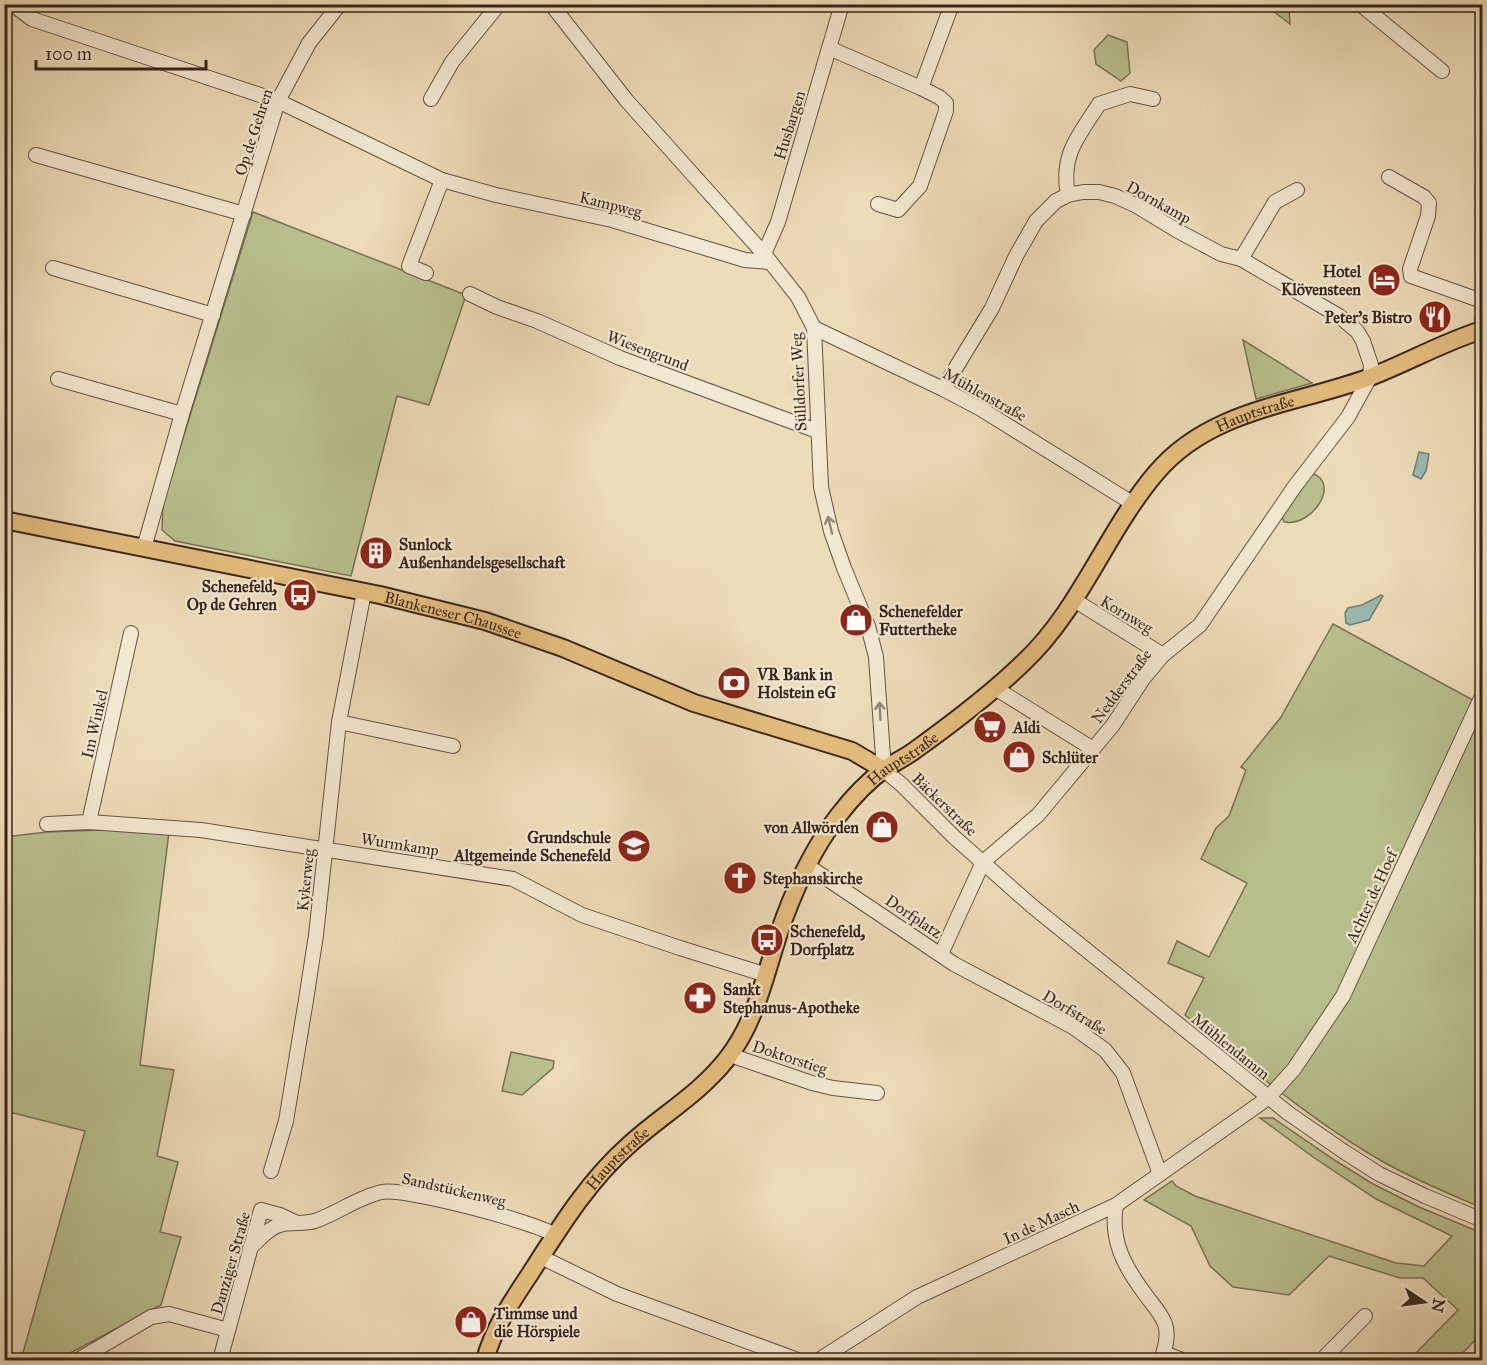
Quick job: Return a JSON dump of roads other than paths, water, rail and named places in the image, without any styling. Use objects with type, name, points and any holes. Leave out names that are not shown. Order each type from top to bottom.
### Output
[{"type":"main road","name":"Hauptstraße","points":[[486,1360],[490,1344],[505,1312],[577,1201],[607,1165],[634,1140],[704,1085],[730,1055],[752,1016],[783,924],[808,866],[838,815],[884,770],[926,742],[995,688],[1042,644],[1074,600],[1132,503],[1157,471],[1178,450],[1204,432],[1228,420],[1370,377],[1444,343],[1482,330]]},
{"type":"main road","name":"Blankeneser Chaussee","points":[[4,520],[451,611],[563,648],[694,703],[852,751],[884,770]]},
{"type":"street","name":"Kampweg","points":[[12,4],[32,20],[278,101],[442,180],[496,195],[612,220],[745,260],[767,258]]},
{"type":"street","name":"Op de Gehren","points":[[144,548],[182,414],[278,101],[309,43],[340,4]]},
{"type":"street","points":[[431,99],[452,62],[499,4]]},
{"type":"street","name":"Sülldorfer Weg","points":[[551,4],[627,101],[767,258],[798,297],[814,328],[821,487],[831,531],[868,626],[876,657],[884,770]]},
{"type":"street","name":"Husbargen","points":[[767,258],[842,4]]},
{"type":"street","points":[[921,88],[952,4]]},
{"type":"street","points":[[1360,4],[1443,71]]},
{"type":"street","points":[[829,48],[921,88],[946,103],[946,111],[920,186],[898,210],[878,204]]},
{"type":"street","points":[[1068,195],[1065,167],[1069,153],[1099,104],[1130,94],[1153,99]]},
{"type":"street","points":[[36,155],[244,214]]},
{"type":"street","points":[[1389,177],[1424,197],[1429,203],[1428,216],[1410,269],[1412,276],[1482,301]]},
{"type":"street","points":[[426,273],[409,266],[442,180]]},
{"type":"street","points":[[1241,259],[1275,202],[1297,190]]},
{"type":"street","name":"Dornkamp","points":[[943,389],[992,308],[1026,235],[1045,210],[1068,195],[1099,192],[1116,196],[1135,205],[1221,254],[1241,259],[1339,316],[1357,331],[1368,352],[1371,365],[1370,377]]},
{"type":"street","points":[[53,268],[213,315]]},
{"type":"street","name":"Wiesengrund","points":[[470,294],[620,358],[817,431]]},
{"type":"street","name":"Mühlenstraße","points":[[814,328],[981,409],[1132,503]]},
{"type":"street","name":"Nedderstraße","points":[[941,954],[983,861],[1038,815],[1113,725],[1143,679],[1163,655],[1200,625],[1289,494],[1348,417],[1370,377]]},
{"type":"street","points":[[58,379],[182,414]]},
{"type":"street","name":"Kykerweg","points":[[272,1171],[286,1121],[295,1071],[316,935],[339,722],[364,592]]},
{"type":"street","name":"Kornweg","points":[[1074,600],[1163,655]]},
{"type":"street","name":"Im Winkel","points":[[89,822],[131,633]]},
{"type":"street","points":[[995,688],[1093,749]]},
{"type":"street","name":"Achter de Hoef","points":[[1268,1098],[1294,1069],[1343,996],[1482,696]]},
{"type":"street","points":[[339,722],[453,746]]},
{"type":"street","name":"Bäckerstraße","points":[[884,770],[954,837],[983,861]]},
{"type":"street","name":"Wurmkamp","points":[[47,824],[89,822],[201,830],[513,879],[582,915],[767,975]]},
{"type":"street","name":"Mühlendamm","points":[[983,861],[1032,906],[1268,1098],[1379,1174],[1482,1220]]},
{"type":"street","name":"Dorfplatz","points":[[808,866],[941,954]]},
{"type":"street","name":"Dorfstraße","points":[[941,954],[1081,1032],[1105,1050],[1123,1073],[1161,1174]]},
{"type":"street","name":"Doktorstieg","points":[[730,1055],[812,1083],[877,1093]]},
{"type":"street","name":"In de Masch","points":[[819,1360],[917,1297],[1116,1204],[1268,1098]]},
{"type":"street","name":"Sandstückenweg","points":[[250,1248],[271,1228],[283,1224],[313,1221],[384,1191],[402,1191],[500,1215],[547,1230],[555,1235]]},
{"type":"street","points":[[1116,1204],[1113,1222],[1116,1241],[1126,1265],[1166,1325],[1167,1341],[1163,1357],[1182,1360]]},
{"type":"street","name":"Danziger Straße","points":[[220,1360],[261,1210],[297,1223]]},
{"type":"street","points":[[541,1257],[617,1294],[798,1360]]},
{"type":"street","points":[[78,1360],[160,1314],[169,1314],[228,1330]]},
{"type":"street","points":[[1322,1360],[1365,1316]]},
{"type":"water","points":[[1419,452],[1429,454],[1426,471],[1421,479],[1413,475]]},
{"type":"water","points":[[1383,596],[1369,620],[1350,625],[1346,623],[1345,613],[1348,608],[1362,605]]},
{"type":"place","name":"Hotel Klövensteen","points":[[1384,280]]},
{"type":"place","name":"Peter's Bistro","points":[[1435,317]]},
{"type":"place","name":"Sunlock Außenhandelsgesellschaft","points":[[376,553]]},
{"type":"place","name":"Schenefeld, Op de Gehren","points":[[300,595]]},
{"type":"place","name":"Schenefelder Futtertheke","points":[[856,620]]},
{"type":"place","name":"VR Bank in Holstein eG","points":[[734,683]]},
{"type":"place","name":"Aldi","points":[[990,727]]},
{"type":"place","name":"Schlüter","points":[[1019,757]]},
{"type":"place","name":"von Allwörden","points":[[882,827]]},
{"type":"place","name":"Grundschule Altgemeinde Schenefeld","points":[[634,846]]},
{"type":"place","name":"Stephanskirche","points":[[740,878]]},
{"type":"place","name":"Schenefeld, Dorfplatz","points":[[767,940]]},
{"type":"place","name":"Sankt Stephanus-Apotheke","points":[[700,998]]},
{"type":"place","name":"Timmse und die Hörspiele","points":[[471,1322]]}]
